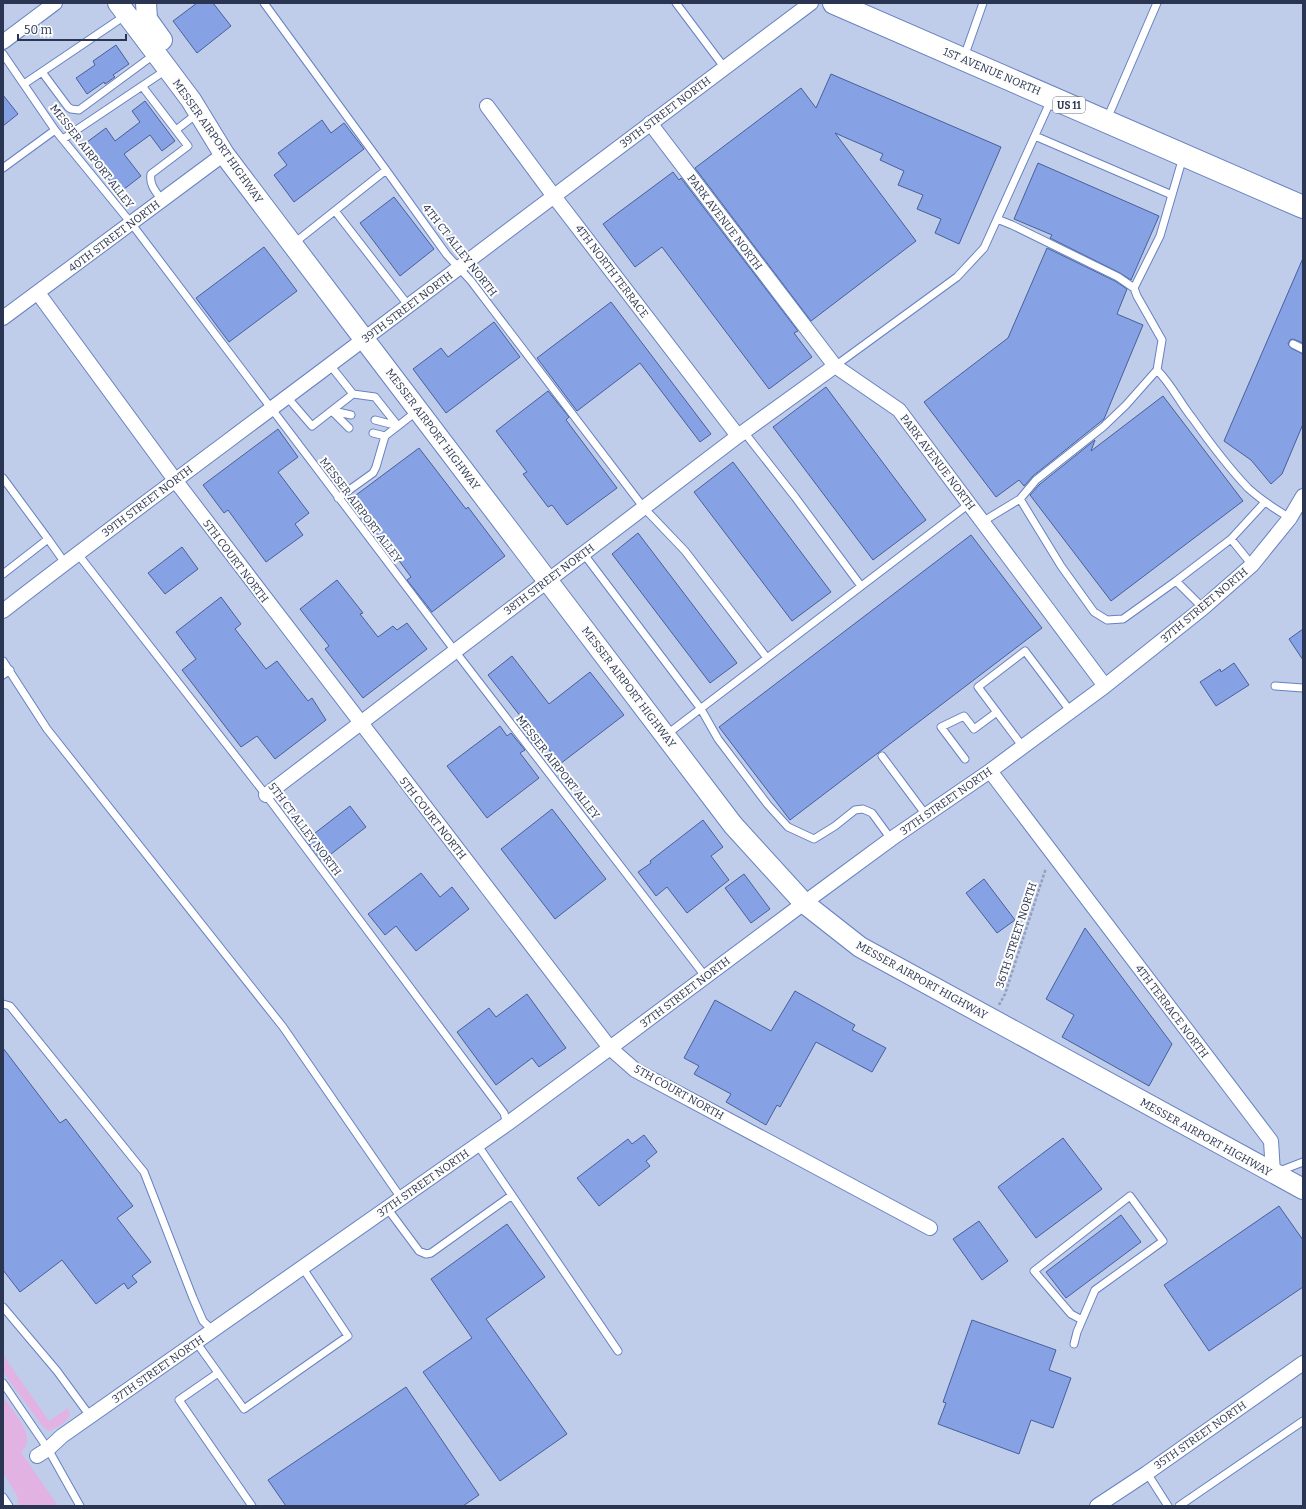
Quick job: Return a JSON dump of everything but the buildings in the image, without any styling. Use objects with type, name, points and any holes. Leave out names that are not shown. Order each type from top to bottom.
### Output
[{"type":"main road","points":[[146,3],[147,19],[186,73],[195,106]]},
{"type":"main road","name":"1ST AVENUE NORTH","points":[[834,3],[1303,207]]},
{"type":"main road","name":"MESSER AIRPORT HIGHWAY","points":[[122,9],[195,106],[224,154],[733,825],[804,903],[860,947],[1303,1189]]},
{"type":"street","points":[[3,42],[55,3]]},
{"type":"street","name":"39TH STREET NORTH","points":[[3,611],[174,480],[330,365],[553,195],[811,3]]},
{"type":"street","name":"4TH NORTH TERRACE","points":[[487,106],[553,195],[741,434]]},
{"type":"street","name":"PARK AVENUE NORTH","points":[[650,123],[835,366],[899,410],[1106,686]]},
{"type":"street","name":"40TH STREET NORTH","points":[[3,318],[224,154]]},
{"type":"street","name":"5TH COURT NORTH","points":[[38,293],[174,480],[610,1048],[635,1070],[930,1228]]},
{"type":"street","name":"38TH STREET NORTH","points":[[266,795],[583,553],[741,434],[835,366]]},
{"type":"street","name":"37TH STREET NORTH","points":[[43,1453],[62,1436],[90,1416],[507,1124],[891,839],[990,771],[1106,686],[1203,608],[1252,565],[1290,518],[1303,496]]},
{"type":"street","name":"4TH TERRACE NORTH","points":[[990,771],[1271,1141],[1273,1173]]},
{"type":"street","name":"35TH STREET NORTH","points":[[1097,1506],[1147,1473],[1303,1363]]},
{"type":"lane","name":"4TH CT ALLEY NORTH","points":[[264,3],[447,255],[471,281],[644,508],[685,551],[767,658]]},
{"type":"lane","points":[[676,3],[724,67]]},
{"type":"lane","points":[[963,59],[983,3]]},
{"type":"lane","points":[[1106,121],[1157,3]]},
{"type":"lane","points":[[24,84],[42,72],[122,9]]},
{"type":"lane","name":"MESSER AIRPORT ALLEY","points":[[3,54],[55,130],[131,223],[455,652],[705,976]]},
{"type":"lane","points":[[42,72],[68,107],[79,110],[162,61]]},
{"type":"lane","points":[[63,139],[142,86],[162,61]]},
{"type":"lane","points":[[142,86],[188,146],[151,174],[150,180],[152,186],[162,200]]},
{"type":"lane","points":[[835,366],[957,277],[984,248],[1052,97]]},
{"type":"lane","points":[[176,130],[195,106]]},
{"type":"lane","points":[[3,168],[55,130]]},
{"type":"lane","points":[[1034,136],[1172,195]]},
{"type":"lane","points":[[1134,288],[1160,236],[1184,155]]},
{"type":"lane","points":[[292,244],[386,170]]},
{"type":"lane","points":[[335,211],[408,305]]},
{"type":"lane","points":[[982,522],[1020,499],[1036,480],[1103,427],[1126,405],[1157,370],[1162,340],[1134,288],[1118,276],[997,219]]},
{"type":"lane","points":[[1293,344],[1303,349]]},
{"type":"lane","points":[[330,365],[353,394],[376,397],[398,426]]},
{"type":"lane","points":[[1157,370],[1169,383],[1192,418],[1218,453],[1248,488],[1265,502],[1290,518]]},
{"type":"lane","points":[[287,397],[312,426],[353,394]]},
{"type":"lane","points":[[338,498],[373,473],[385,436],[418,410]]},
{"type":"lane","points":[[332,411],[351,415]]},
{"type":"lane","points":[[332,411],[349,428]]},
{"type":"lane","points":[[375,420],[398,426]]},
{"type":"lane","points":[[373,433],[385,436]]},
{"type":"lane","points":[[741,434],[795,497],[861,586]]},
{"type":"lane","points":[[3,478],[65,563]]},
{"type":"lane","points":[[1020,499],[1061,566],[1094,612],[1107,620],[1123,619],[1176,581],[1231,539],[1265,502]]},
{"type":"lane","points":[[665,735],[969,504]]},
{"type":"lane","points":[[3,574],[48,539]]},
{"type":"lane","points":[[1231,539],[1252,565]]},
{"type":"lane","name":"5TH CT ALLEY NORTH","points":[[77,553],[266,795],[504,1113],[507,1124]]},
{"type":"lane","points":[[583,553],[701,709],[718,739],[768,805],[788,827],[814,839],[835,826],[855,810],[863,809],[872,813],[891,839]]},
{"type":"lane","points":[[1176,581],[1203,608]]},
{"type":"lane","points":[[1023,747],[978,687],[1025,651],[1071,712]]},
{"type":"lane","points":[[3,661],[47,729],[283,1027],[401,1198]]},
{"type":"lane","points":[[3,675],[10,670]]},
{"type":"lane","points":[[1275,686],[1303,688]]},
{"type":"lane","points":[[965,759],[940,727],[964,716],[974,729],[997,712]]},
{"type":"lane","points":[[882,756],[926,815]]},
{"type":"lane","points":[[3,1004],[10,1006],[144,1172],[192,1298],[203,1321],[212,1330]]},
{"type":"lane","points":[[477,1144],[618,1351]]},
{"type":"lane","points":[[1273,1173],[1303,1162]]},
{"type":"lane","points":[[387,1208],[418,1251],[426,1254],[431,1253],[512,1195]]},
{"type":"lane","points":[[1074,1344],[1082,1320],[1095,1290],[1163,1241],[1130,1196],[1034,1271],[1071,1314],[1082,1320]]},
{"type":"lane","points":[[196,1342],[244,1409],[348,1336],[302,1267]]},
{"type":"lane","points":[[3,1307],[57,1371],[90,1416]]},
{"type":"lane","points":[[218,1373],[179,1400],[252,1506]]},
{"type":"lane","points":[[3,1383],[43,1453],[80,1506]]},
{"type":"lane","points":[[1179,1506],[1303,1421]]},
{"type":"lane","points":[[1147,1473],[1168,1506]]},
{"type":"lane","points":[[3,1497],[9,1506]]},
{"type":"path","name":"36TH STREET NORTH","points":[[991,1018],[1005,994],[1045,870],[1053,855]]},
{"type":"shaded area","points":[[3,3],[1303,3],[1303,1506],[3,1506]]},
{"type":"shaded area","points":[[3,1355],[49,1421],[68,1408],[70,1414],[64,1422],[49,1431],[43,1427],[3,1372]]},
{"type":"shaded area","points":[[3,1397],[17,1416],[26,1432],[26,1446],[21,1452],[58,1506],[19,1506],[17,1501],[19,1499],[3,1472]]}]
